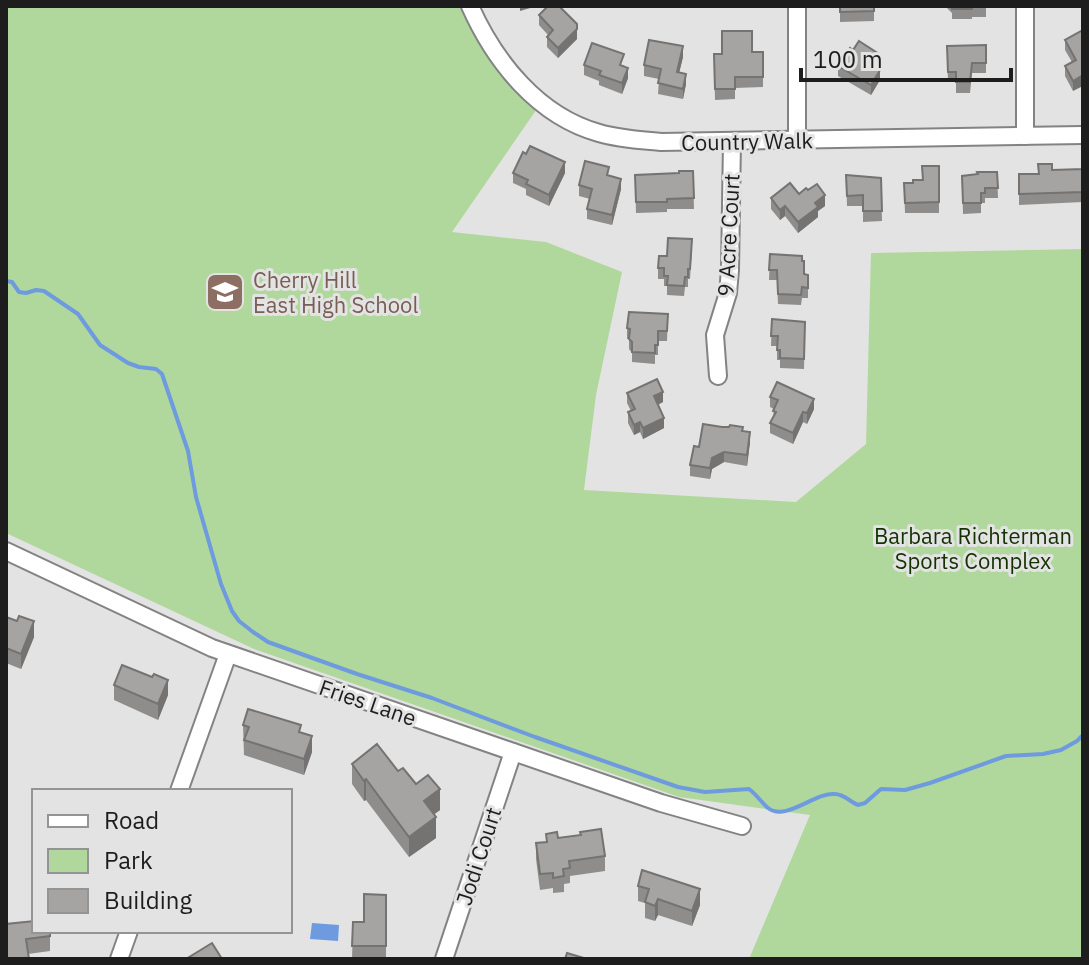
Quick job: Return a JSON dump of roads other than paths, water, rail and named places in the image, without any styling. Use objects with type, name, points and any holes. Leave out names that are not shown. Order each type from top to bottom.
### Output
[{"type":"street","name":"Country Walk","points":[[470,6],[478,26],[509,72],[541,103],[571,122],[597,133],[627,140],[1083,135]]},
{"type":"street","points":[[797,6],[797,140]]},
{"type":"street","points":[[1025,6],[1025,136]]},
{"type":"street","name":"9 Acre Court","points":[[718,376],[715,335],[728,293],[730,270],[732,141]]},
{"type":"street","name":"Fries Lane","points":[[6,551],[228,654],[661,803],[742,826]]},
{"type":"street","points":[[180,789],[228,654]]},
{"type":"street","name":"Jodi Court","points":[[444,959],[513,752]]},
{"type":"street","points":[[119,959],[128,933]]},
{"type":"water","points":[[312,923],[339,925],[338,941],[310,939]]},
{"type":"waterway","points":[[6,281],[12,282],[19,292],[44,291],[78,314],[100,345],[128,363],[156,369],[162,374],[188,451],[196,497],[221,584],[239,621],[268,642],[678,787],[705,792],[749,789],[775,811],[792,809],[819,797],[835,794],[858,805],[881,789],[905,790],[1006,756],[1061,750],[1083,735]]},
{"type":"place","name":"Cherry Hill East High School","points":[[225,292]]},
{"type":"park label","name":"Barbara Richterman Sports Complex","points":[[973,548]]}]
